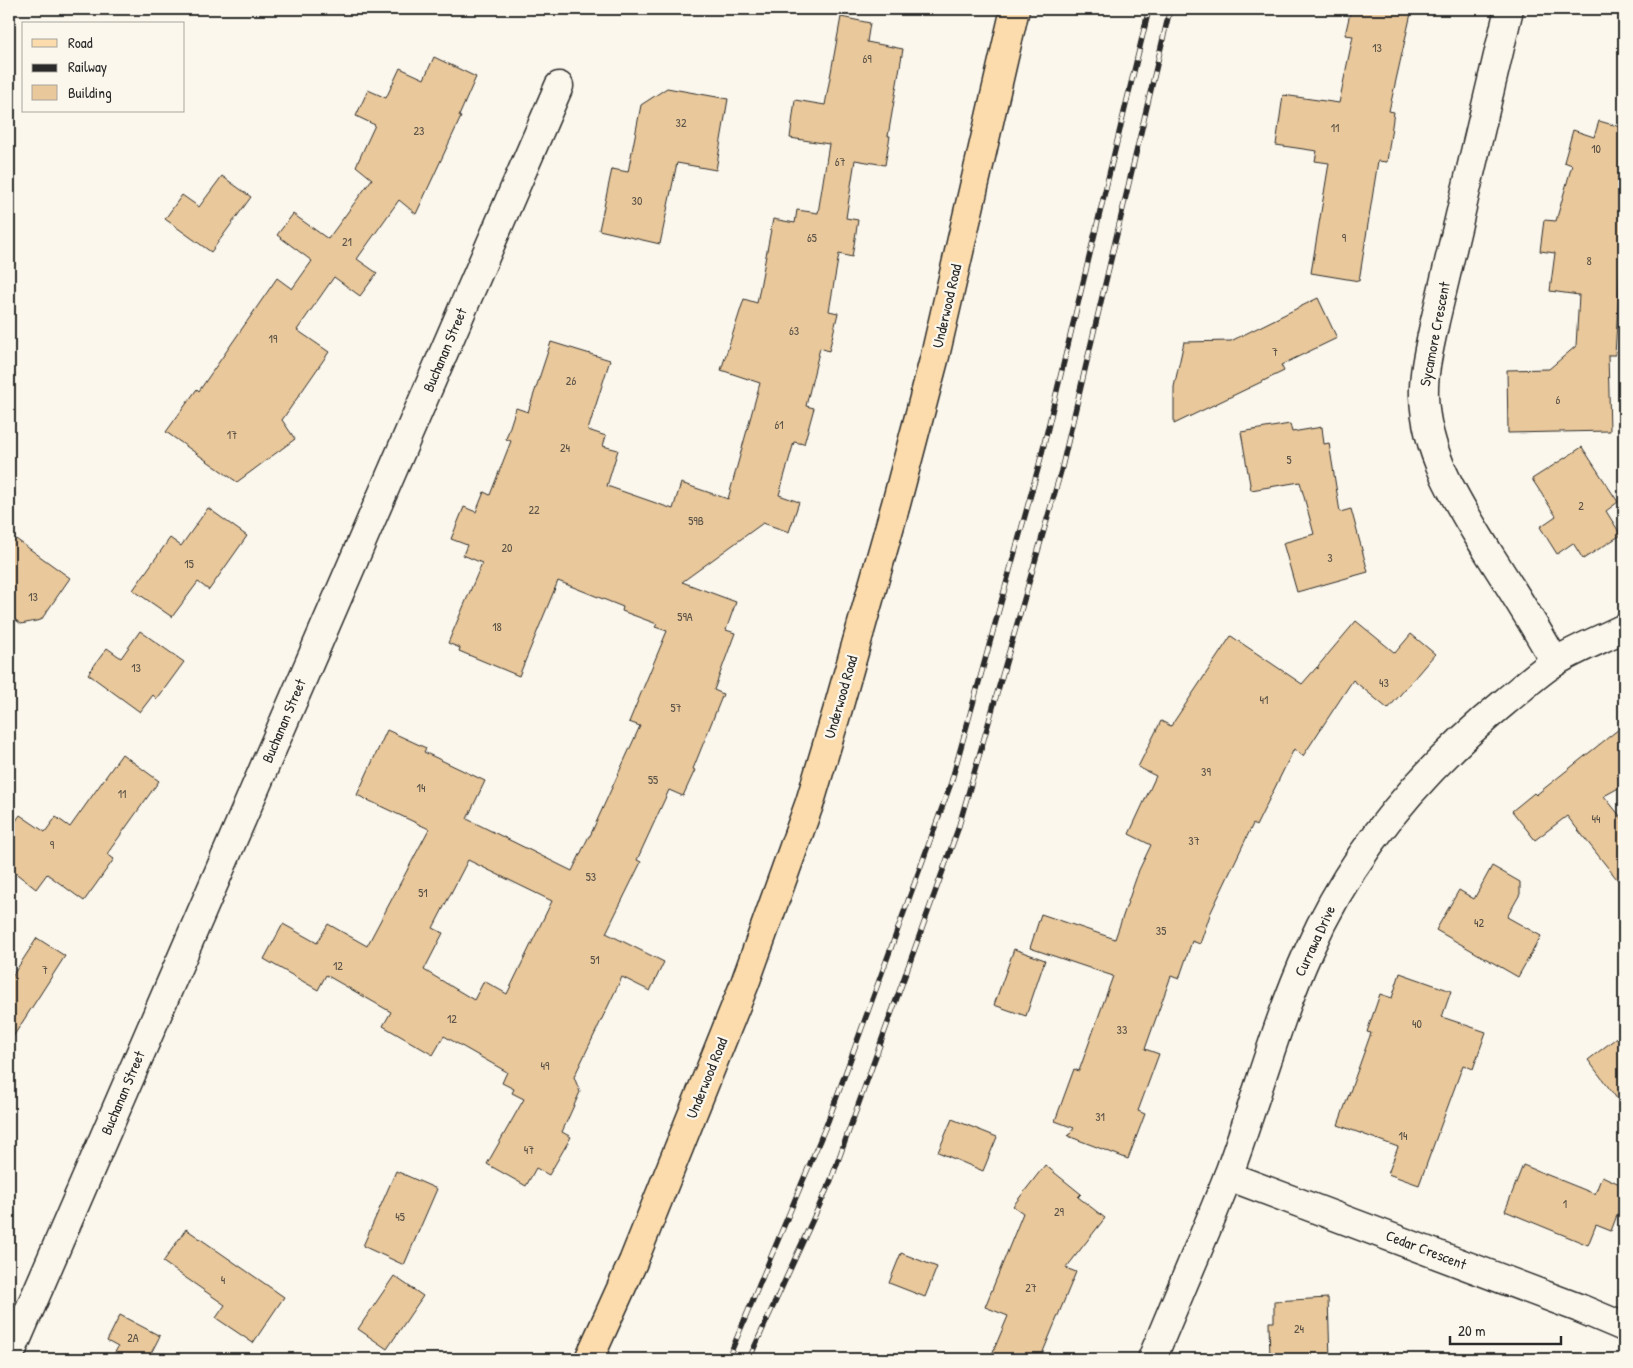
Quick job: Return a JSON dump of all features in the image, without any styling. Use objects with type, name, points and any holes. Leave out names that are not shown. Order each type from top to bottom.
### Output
[{"type":"main road","name":"Underwood Road","points":[[589,1359],[633,1262],[738,1002],[810,802],[856,648],[935,356],[1015,9]]},
{"type":"street","name":"Sycamore Crescent","points":[[1509,9],[1435,322],[1428,355],[1424,396],[1428,433],[1439,467],[1457,502],[1555,662]]},
{"type":"street","name":"Buchanan Street","points":[[9,1357],[559,86]]},
{"type":"street","name":"Currawa Drive","points":[[1152,1359],[1228,1176],[1291,993],[1309,950],[1332,904],[1360,859],[1389,817],[1421,780],[1486,717],[1555,662],[1624,628]]},
{"type":"street","name":"Cedar Crescent","points":[[1228,1176],[1579,1308],[1624,1327]]},
{"type":"building","points":[[1351,9],[1412,9],[1389,111],[1394,112],[1387,162],[1378,161],[1359,281],[1311,273],[1329,163],[1315,161],[1317,151],[1276,145],[1283,95],[1339,103],[1353,36],[1345,35]]},
{"type":"building","points":[[841,17],[870,23],[867,42],[903,49],[885,165],[855,160],[846,218],[858,220],[852,257],[839,254],[829,311],[838,313],[829,351],[820,348],[806,406],[814,408],[804,444],[794,442],[779,495],[799,502],[789,532],[763,523],[682,582],[736,602],[726,630],[735,633],[714,690],[723,694],[693,769],[695,770],[683,796],[669,790],[637,860],[641,862],[606,933],[664,962],[650,991],[622,977],[574,1077],[580,1092],[562,1132],[571,1137],[549,1175],[536,1168],[526,1186],[487,1164],[524,1099],[512,1093],[514,1089],[502,1083],[507,1072],[444,1036],[433,1055],[383,1026],[391,1012],[326,975],[318,990],[264,959],[283,924],[317,943],[328,924],[367,946],[429,829],[357,795],[387,730],[426,748],[424,752],[485,781],[467,819],[572,871],[640,726],[629,722],[667,631],[655,627],[657,624],[622,611],[623,607],[558,581],[519,676],[459,651],[460,648],[448,643],[482,563],[463,555],[467,545],[451,539],[464,507],[476,512],[484,492],[490,495],[511,441],[506,439],[516,408],[528,412],[551,342],[610,360],[588,430],[606,436],[603,446],[618,450],[607,486],[673,509],[681,483],[728,499],[760,383],[721,370],[744,299],[757,303],[773,219],[795,223],[797,210],[818,213],[829,144],[790,138],[795,100],[825,105]],"holes":[[[468,860],[552,901],[507,994],[484,981],[474,1000],[424,970],[443,933],[433,928]]]},
{"type":"building","points":[[434,57],[476,77],[459,116],[461,117],[416,214],[399,200],[357,259],[377,273],[360,296],[334,277],[297,330],[329,352],[282,420],[295,439],[237,482],[166,432],[197,389],[199,391],[277,278],[292,289],[312,261],[277,235],[293,214],[328,239],[372,179],[356,166],[375,125],[356,116],[368,90],[386,98],[400,68],[424,79]]},
{"type":"building","points":[[667,88],[728,99],[716,170],[677,163],[660,244],[599,230],[612,169],[628,172],[641,105]]},
{"type":"building","points":[[1599,121],[1624,128],[1624,272],[1620,272],[1615,355],[1608,355],[1610,431],[1508,433],[1507,370],[1549,369],[1576,346],[1579,295],[1550,291],[1555,253],[1540,251],[1544,220],[1556,221],[1572,165],[1564,162],[1573,130],[1594,137]]},
{"type":"building","points":[[222,176],[251,197],[211,252],[165,219],[182,195],[199,207]]},
{"type":"building","points":[[1318,298],[1337,338],[1281,365],[1284,371],[1174,424],[1174,387],[1184,342],[1231,341]]},
{"type":"building","points":[[1290,424],[1292,432],[1322,427],[1324,444],[1329,443],[1340,512],[1351,509],[1368,572],[1297,592],[1283,543],[1314,534],[1300,482],[1251,490],[1241,432]]},
{"type":"building","points":[[1582,447],[1618,502],[1606,511],[1621,535],[1583,559],[1573,543],[1557,554],[1540,527],[1556,516],[1532,479]]},
{"type":"building","points":[[208,508],[247,536],[209,590],[198,582],[172,617],[133,590],[170,538],[181,546]]},
{"type":"building","points":[[9,534],[70,578],[41,620],[21,624],[9,615]]},
{"type":"building","points":[[1356,621],[1395,653],[1411,634],[1435,654],[1388,709],[1353,680],[1303,756],[1294,749],[1256,826],[1253,824],[1211,912],[1200,944],[1192,941],[1179,979],[1171,976],[1145,1049],[1159,1054],[1138,1111],[1145,1114],[1128,1159],[1068,1136],[1074,1128],[1055,1121],[1074,1069],[1079,1071],[1113,976],[1030,948],[1041,914],[1115,939],[1139,870],[1151,845],[1129,834],[1156,776],[1138,767],[1161,721],[1171,726],[1231,636],[1302,684],[1317,667],[1318,669],[1318,666]]},
{"type":"building","points":[[140,631],[184,662],[157,699],[153,695],[140,712],[88,674],[107,648],[121,658]]},
{"type":"building","points":[[1624,725],[1624,785],[1604,796],[1624,821],[1624,888],[1567,816],[1535,840],[1512,811],[1534,793],[1536,795]]},
{"type":"building","points":[[122,754],[159,781],[107,854],[114,859],[84,901],[47,874],[36,889],[9,868],[9,831],[20,815],[45,832],[56,817],[70,827]]},
{"type":"building","points":[[1492,866],[1520,882],[1520,894],[1507,917],[1541,936],[1518,977],[1436,930],[1459,890],[1474,899]]},
{"type":"building","points":[[37,938],[65,956],[9,1043],[9,981]]},
{"type":"building","points":[[1014,949],[1045,960],[1026,1016],[994,1005]]},
{"type":"building","points":[[1400,973],[1451,991],[1442,1017],[1486,1032],[1473,1069],[1463,1065],[1419,1185],[1388,1174],[1398,1147],[1338,1125],[1371,1033],[1367,1032],[1380,994],[1392,998]]},
{"type":"building","points":[[1624,1032],[1624,1108],[1588,1060]]},
{"type":"building","points":[[952,1119],[997,1137],[983,1171],[938,1152]]},
{"type":"building","points":[[1045,1165],[1081,1194],[1078,1197],[1105,1218],[1066,1268],[1076,1272],[1040,1359],[990,1359],[1008,1316],[985,1307],[1023,1213],[1013,1206]]},
{"type":"building","points":[[1523,1165],[1595,1194],[1602,1176],[1624,1186],[1624,1197],[1611,1231],[1596,1225],[1588,1245],[1505,1211]]},
{"type":"building","points":[[396,1171],[437,1189],[404,1265],[363,1246]]},
{"type":"building","points":[[186,1229],[284,1297],[253,1343],[216,1318],[225,1305],[163,1262]]},
{"type":"building","points":[[901,1253],[937,1267],[925,1297],[889,1283]]},
{"type":"building","points":[[394,1276],[423,1296],[387,1349],[358,1329]]},
{"type":"building","points":[[1328,1298],[1330,1359],[1270,1359],[1269,1322],[1274,1322],[1274,1301]]},
{"type":"building","points":[[120,1315],[160,1336],[148,1359],[111,1359],[118,1347],[107,1341]]},
{"type":"railway","points":[[728,1359],[828,1121],[951,783],[1039,465],[1149,9]]},
{"type":"railway","points":[[749,1359],[831,1180],[958,829],[1061,471],[1170,9]]}]
